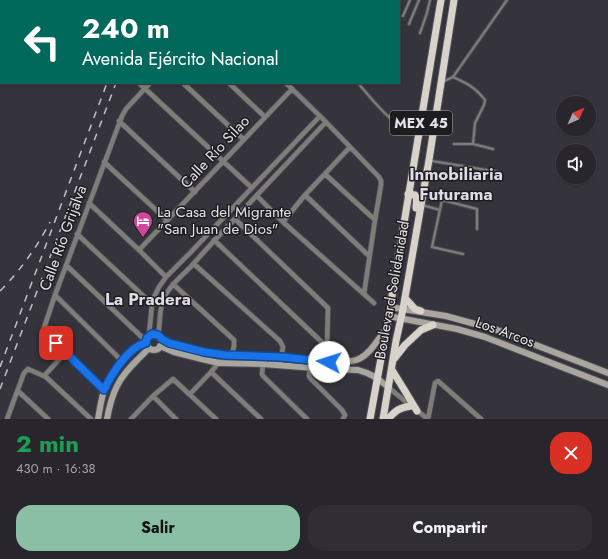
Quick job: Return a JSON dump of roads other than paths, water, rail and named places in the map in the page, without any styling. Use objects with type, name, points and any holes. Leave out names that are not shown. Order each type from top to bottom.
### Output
[{"type":"highway","name":"Boulevard Solidaridad","points":[[370,419],[441,0]]},
{"type":"highway","name":"Boulevard Solidaridad","points":[[383,419],[429,160],[454,0]]},
{"type":"highway","points":[[408,194],[415,195],[417,200],[412,238],[412,252]]},
{"type":"highway","points":[[405,298],[415,309],[421,311]]},
{"type":"highway","points":[[393,361],[415,335],[421,330],[433,325]]},
{"type":"highway","points":[[392,370],[414,409]]},
{"type":"highway","points":[[388,419],[396,410],[403,408],[414,409]]},
{"type":"main road","name":"Los Arcos","points":[[390,307],[446,316],[497,330],[608,373]]},
{"type":"main road","name":"Los Arcos","points":[[388,316],[457,329],[485,337],[608,385]]},
{"type":"main road","points":[[107,419],[118,385],[152,334],[169,343],[204,352],[329,362],[353,361],[364,356],[386,330]]},
{"type":"main road","points":[[160,337],[160,346]]},
{"type":"main road","points":[[148,342],[151,349],[156,349],[160,346]]},
{"type":"main road","points":[[98,419],[104,390],[109,379],[122,361],[141,344],[148,342]]},
{"type":"main road","points":[[160,346],[188,356],[219,362],[358,370],[366,372],[377,378],[388,387]]},
{"type":"street","points":[[140,84],[252,188]]},
{"type":"street","name":"Calle Río Grijalva","points":[[104,390],[44,330],[55,295],[119,121],[126,108],[149,84]]},
{"type":"street","points":[[184,84],[243,139]]},
{"type":"street","points":[[230,84],[265,117]]},
{"type":"street","points":[[287,84],[326,122],[379,177],[381,181],[382,185],[369,256],[364,294]]},
{"type":"street","name":"Calle Río Silao","points":[[139,250],[292,89]]},
{"type":"street","points":[[148,342],[152,304],[158,287],[320,116]]},
{"type":"street","points":[[119,121],[195,192]]},
{"type":"street","points":[[160,337],[159,312],[166,294],[173,284],[194,264],[214,240],[326,122]]},
{"type":"street","points":[[283,222],[305,195],[350,147]]},
{"type":"street","points":[[104,162],[167,220]]},
{"type":"street","points":[[325,174],[375,220]]},
{"type":"street","points":[[257,182],[264,188]]},
{"type":"street","points":[[305,195],[369,256]]},
{"type":"street","points":[[257,196],[283,222],[374,303]]},
{"type":"street","points":[[240,200],[246,206]]},
{"type":"street","points":[[89,203],[166,277]]},
{"type":"street","points":[[235,219],[328,308],[328,369]]},
{"type":"street","points":[[77,234],[152,304]]},
{"type":"street","points":[[214,240],[327,347]]},
{"type":"street","points":[[199,244],[205,251]]},
{"type":"street","points":[[194,264],[280,342],[282,347],[280,365]]},
{"type":"street","points":[[66,266],[148,342]]},
{"type":"street","points":[[173,284],[234,340],[234,346],[229,355],[219,362],[190,394]]},
{"type":"street","points":[[55,295],[122,361]]},
{"type":"street","points":[[44,376],[66,352]]},
{"type":"street","points":[[263,364],[263,376],[307,419]]},
{"type":"street","points":[[310,368],[310,378],[342,410],[345,416],[343,419]]},
{"type":"street","points":[[7,419],[24,373],[27,370],[30,370],[44,376],[91,419]]},
{"type":"street","points":[[211,372],[261,419]]},
{"type":"street","points":[[131,419],[172,379],[216,419]]},
{"type":"street","points":[[388,387],[428,419],[435,382],[438,381],[481,419]]},
{"type":"street","points":[[18,391],[48,419]]},
{"type":"street","points":[[153,396],[176,419]]},
{"type":"lane","points":[[403,16],[410,0]]},
{"type":"lane","points":[[409,24],[419,0]]},
{"type":"lane","points":[[420,33],[430,0]]},
{"type":"lane","points":[[441,82],[453,78],[506,0]]},
{"type":"lane","points":[[453,78],[472,86],[485,100],[475,123],[473,144]]},
{"type":"lane","points":[[359,84],[377,105],[397,124],[409,132],[419,134]]},
{"type":"lane","points":[[454,144],[473,144],[493,149]]},
{"type":"lane","points":[[429,160],[500,172]]},
{"type":"lane","points":[[423,194],[477,209],[477,229]]},
{"type":"lane","points":[[442,200],[432,247],[463,254]]},
{"type":"lane","points":[[421,205],[440,210]]},
{"type":"railway","points":[[0,367],[107,84]]},
{"type":"railway","points":[[0,389],[116,84]]},
{"type":"railway","points":[[0,291],[28,258],[40,241],[50,222]]},
{"type":"place","name":"La Casa del Migrante \"San Juan de Dios\"","points":[[143,238]]},
{"type":"district","name":"Inmobiliaria Futurama","points":[[456,184]]},
{"type":"district","name":"La Pradera","points":[[148,299]]}]
